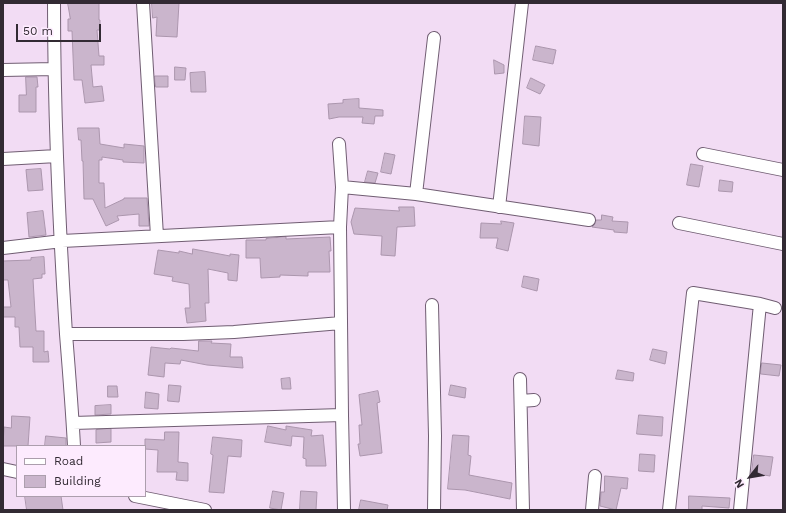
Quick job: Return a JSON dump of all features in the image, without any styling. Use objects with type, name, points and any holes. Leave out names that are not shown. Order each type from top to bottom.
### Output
[{"type":"street","points":[[54,3],[54,69],[57,156],[66,334],[74,445]]},
{"type":"street","points":[[143,3],[157,236]]},
{"type":"street","points":[[499,207],[522,3]]},
{"type":"street","points":[[416,194],[434,38]]},
{"type":"street","points":[[3,70],[54,69]]},
{"type":"street","points":[[339,144],[342,187],[340,227],[344,510]]},
{"type":"street","points":[[703,154],[783,170]]},
{"type":"street","points":[[3,159],[57,156]]},
{"type":"street","points":[[342,187],[416,194],[589,220]]},
{"type":"street","points":[[680,223],[783,244]]},
{"type":"street","points":[[3,248],[62,241],[340,227]]},
{"type":"street","points":[[669,510],[693,293],[760,304],[775,308]]},
{"type":"street","points":[[740,510],[760,304]]},
{"type":"street","points":[[432,305],[435,436],[434,510]]},
{"type":"street","points":[[66,334],[183,334],[234,332],[341,323]]},
{"type":"street","points":[[520,379],[523,510]]},
{"type":"street","points":[[521,401],[534,400]]},
{"type":"street","points":[[73,423],[342,415]]},
{"type":"street","points":[[3,469],[16,472]]},
{"type":"street","points":[[592,510],[595,476]]},
{"type":"street","points":[[138,497],[163,506],[205,510]]},
{"type":"building","points":[[68,3],[99,3],[100,30],[97,30],[99,56],[104,56],[104,65],[91,65],[93,87],[102,86],[104,101],[85,103],[82,80],[74,80],[72,31],[68,31],[68,19],[70,19]]},
{"type":"building","points":[[152,3],[179,3],[177,37],[156,36],[157,17],[153,18]]},
{"type":"building","points":[[536,46],[556,50],[553,64],[533,60]]},
{"type":"building","points":[[494,60],[504,65],[504,73],[495,74]]},
{"type":"building","points":[[175,67],[186,68],[185,80],[175,80]]},
{"type":"building","points":[[205,72],[206,92],[191,92],[190,73]]},
{"type":"building","points":[[155,76],[168,76],[168,87],[156,87]]},
{"type":"building","points":[[26,77],[37,77],[38,87],[36,87],[36,112],[19,112],[19,95],[26,95]]},
{"type":"building","points":[[531,78],[545,85],[540,94],[527,88]]},
{"type":"building","points":[[359,99],[359,108],[383,110],[383,116],[375,116],[374,124],[362,123],[363,117],[339,117],[329,119],[328,104],[343,103],[343,100]]},
{"type":"building","points":[[525,116],[541,117],[539,146],[523,144]]},
{"type":"building","points":[[78,128],[99,128],[100,144],[124,148],[124,144],[144,146],[144,163],[123,162],[123,160],[102,157],[102,160],[99,160],[99,183],[104,183],[105,208],[124,198],[147,198],[149,226],[139,226],[139,214],[117,216],[119,220],[106,226],[93,199],[84,199],[83,161]]},
{"type":"building","points":[[385,153],[395,155],[391,174],[381,172]]},
{"type":"building","points":[[691,164],[703,166],[699,187],[687,185]]},
{"type":"building","points":[[41,169],[43,190],[28,191],[26,170]]},
{"type":"building","points":[[368,171],[378,173],[375,183],[365,182]]},
{"type":"building","points":[[720,180],[733,182],[732,192],[719,191]]},
{"type":"building","points":[[399,207],[414,207],[415,226],[397,227],[395,256],[381,255],[382,236],[354,234],[351,222],[355,208],[399,211]]},
{"type":"building","points":[[43,211],[46,235],[29,237],[27,213]]},
{"type":"building","points":[[602,215],[613,217],[612,221],[628,222],[627,233],[614,232],[614,230],[592,227],[596,220],[601,220]]},
{"type":"building","points":[[501,221],[514,223],[508,251],[496,248],[498,238],[480,238],[481,223],[501,224]]},
{"type":"building","points":[[286,237],[286,239],[330,237],[330,272],[308,272],[308,276],[280,275],[280,277],[261,278],[260,258],[246,258],[246,240],[266,240]]},
{"type":"building","points":[[193,249],[230,256],[230,254],[239,255],[237,281],[228,280],[228,273],[208,269],[209,303],[205,303],[206,321],[187,323],[185,308],[190,308],[189,284],[172,281],[173,277],[154,274],[158,250],[179,253],[179,251],[192,254]]},
{"type":"building","points":[[44,257],[45,274],[42,274],[42,278],[33,279],[36,331],[44,331],[44,352],[48,351],[49,362],[33,362],[33,347],[20,347],[19,327],[15,327],[15,317],[3,317],[3,307],[11,307],[8,280],[3,280],[3,261],[31,260],[31,258]]},
{"type":"building","points":[[524,276],[539,279],[537,291],[522,287]]},
{"type":"building","points":[[199,341],[212,341],[211,343],[231,344],[230,357],[242,357],[243,368],[207,365],[181,360],[180,364],[165,363],[164,377],[148,375],[151,347],[198,351]]},
{"type":"building","points":[[653,349],[667,352],[665,364],[650,360]]},
{"type":"building","points":[[762,363],[781,365],[779,376],[761,374]]},
{"type":"building","points":[[618,370],[634,373],[633,381],[616,379]]},
{"type":"building","points":[[290,378],[291,389],[282,389],[281,379]]},
{"type":"building","points":[[169,385],[181,386],[179,402],[168,401]]},
{"type":"building","points":[[451,385],[466,388],[465,398],[449,395]]},
{"type":"building","points":[[108,386],[117,386],[118,397],[108,397]]},
{"type":"building","points":[[378,391],[380,402],[377,403],[382,453],[360,456],[358,444],[360,444],[359,425],[362,425],[359,395]]},
{"type":"building","points":[[146,392],[159,394],[158,409],[145,408]]},
{"type":"building","points":[[111,405],[111,414],[95,415],[95,406]]},
{"type":"building","points":[[639,415],[663,417],[662,436],[637,434]]},
{"type":"building","points":[[12,416],[30,417],[28,445],[3,446],[4,427],[11,428]]},
{"type":"building","points":[[268,426],[286,430],[286,426],[312,430],[311,436],[323,435],[326,466],[306,466],[306,459],[303,458],[304,437],[292,436],[291,446],[265,442]]},
{"type":"building","points":[[111,429],[111,442],[96,443],[96,430]]},
{"type":"building","points":[[165,432],[179,432],[178,462],[188,463],[188,481],[176,480],[177,472],[157,472],[158,450],[146,449],[145,439],[164,440]]},
{"type":"building","points":[[453,435],[469,436],[468,455],[471,456],[469,475],[512,483],[510,499],[465,490],[448,489]]},
{"type":"building","points":[[46,436],[66,438],[66,445],[45,445]]},
{"type":"building","points":[[213,437],[242,440],[241,457],[228,456],[224,493],[209,492],[213,455],[211,454]]},
{"type":"building","points":[[640,454],[655,455],[654,472],[639,471]]},
{"type":"building","points":[[754,455],[773,457],[770,476],[752,473]]},
{"type":"building","points":[[605,476],[628,478],[627,489],[621,488],[616,510],[600,506],[601,492],[604,492]]},
{"type":"building","points":[[273,491],[284,493],[281,510],[270,508]]},
{"type":"building","points":[[301,491],[317,492],[316,510],[300,510]]},
{"type":"building","points":[[689,496],[730,498],[729,508],[702,506],[702,510],[689,510]]},
{"type":"building","points":[[25,497],[61,497],[63,510],[27,510]]},
{"type":"building","points":[[361,500],[388,505],[387,510],[359,510]]}]
